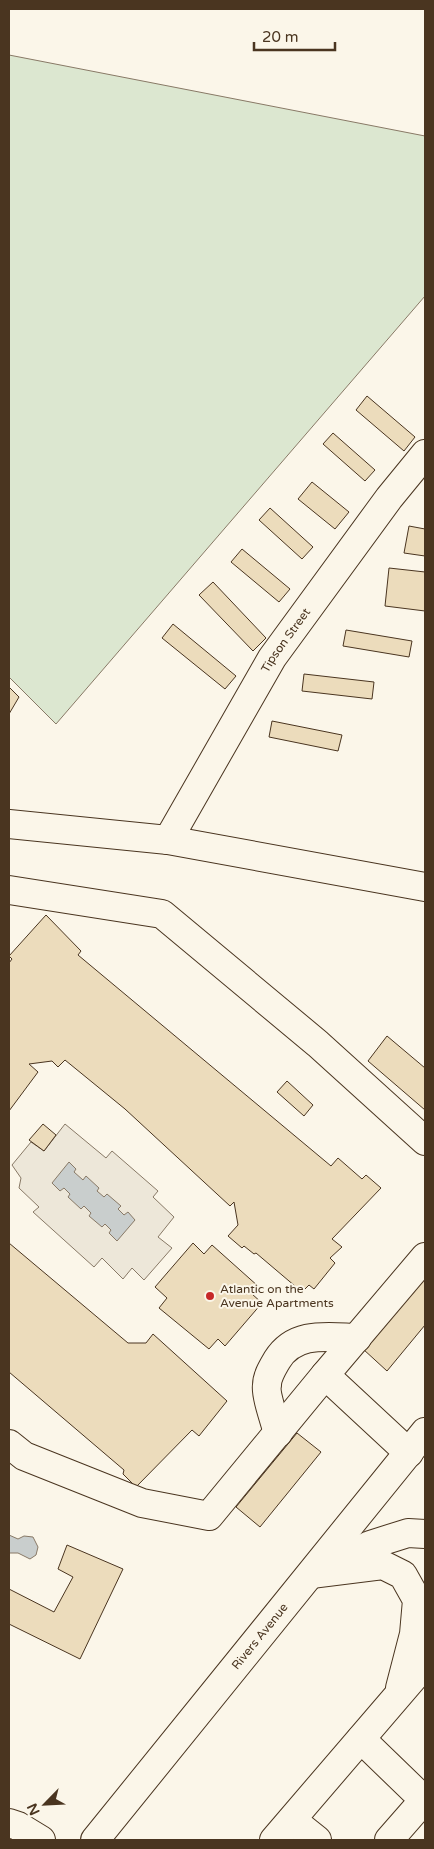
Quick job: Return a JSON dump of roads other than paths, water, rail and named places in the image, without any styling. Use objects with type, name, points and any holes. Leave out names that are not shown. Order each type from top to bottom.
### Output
[{"type":"main road","name":"Tipson Street","points":[[168,840],[272,658],[389,498],[425,454]]},
{"type":"main road","points":[[9,824],[168,840],[425,887]]},
{"type":"main road","points":[[9,890],[162,914],[318,1044],[425,1142]]},
{"type":"main road","points":[[9,1444],[24,1456],[142,1503],[209,1516],[425,1257]]},
{"type":"main road","points":[[278,1433],[266,1385],[272,1368],[282,1351],[299,1340],[314,1337],[357,1338]]},
{"type":"main road","points":[[325,1375],[417,1442]]},
{"type":"main road","name":"Rivers Avenue","points":[[95,1840],[417,1442]]},
{"type":"main road","points":[[311,1574],[370,1545],[408,1533],[425,1534]]},
{"type":"main road","points":[[311,1574],[383,1565],[403,1575],[417,1600],[414,1634],[399,1694]]},
{"type":"main road","points":[[317,1840],[283,1830],[425,1664]]},
{"type":"main road","points":[[361,1739],[425,1800],[389,1840]]},
{"type":"main road","points":[[9,1823],[18,1826],[41,1840]]},
{"type":"place","name":"Atlantic on the Avenue Apartments","points":[[210,1296]]}]
